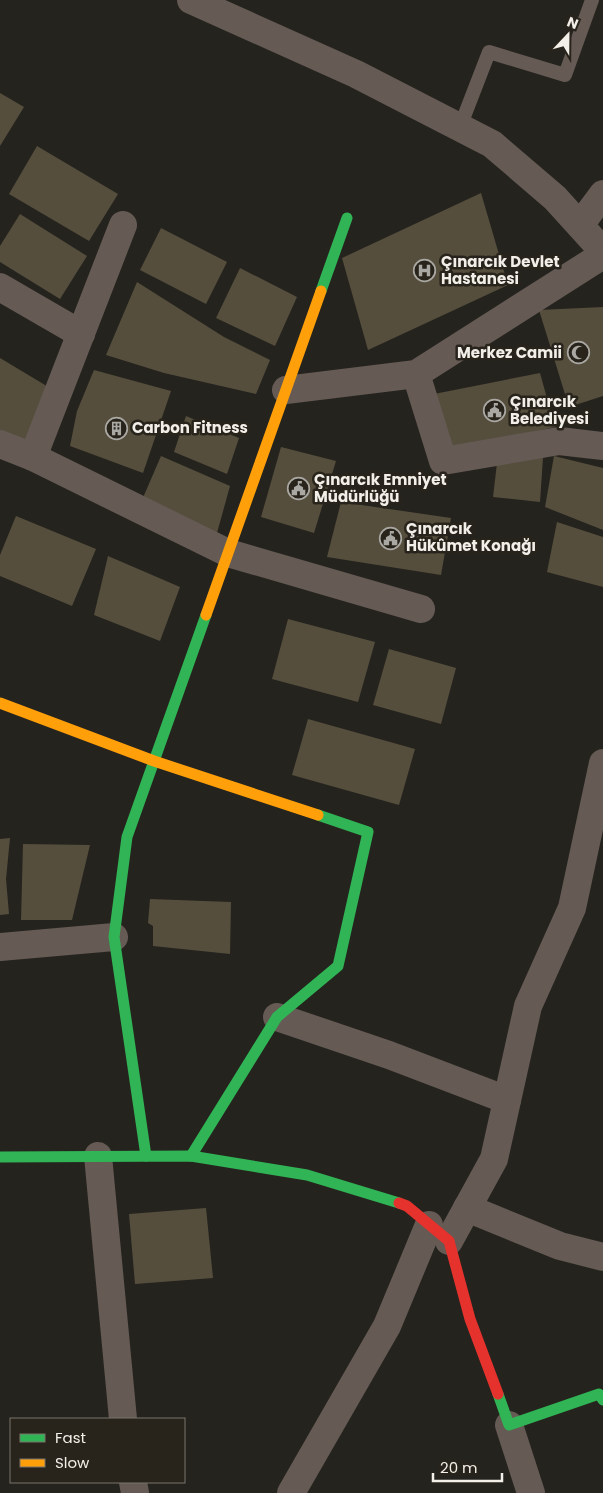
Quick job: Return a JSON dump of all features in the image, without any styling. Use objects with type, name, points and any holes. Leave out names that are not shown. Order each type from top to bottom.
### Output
[{"type":"street","points":[[191,0],[356,74],[492,144],[555,198],[603,251]]},
{"type":"street","points":[[580,225],[603,194]]},
{"type":"street","points":[[146,1156],[114,937],[127,838],[347,218]]},
{"type":"street","points":[[33,458],[124,225]]},
{"type":"street","points":[[286,390],[416,374],[603,255]]},
{"type":"street","points":[[0,287],[82,334]]},
{"type":"street","points":[[416,374],[443,461],[559,441],[603,446]]},
{"type":"street","points":[[0,444],[33,458],[228,553],[421,609]]},
{"type":"street","points":[[0,703],[154,761],[368,832],[338,966],[277,1017],[191,1156]]},
{"type":"street","points":[[291,1493],[439,1233],[467,1208],[494,1159],[528,1006],[572,908],[603,763]]},
{"type":"street","points":[[0,947],[114,937]]},
{"type":"street","points":[[277,1017],[389,1055],[508,1100]]},
{"type":"street","points":[[98,1156],[124,1418]]},
{"type":"street","points":[[0,1157],[191,1156],[307,1176],[407,1206],[439,1233],[509,1425],[531,1493]]},
{"type":"street","points":[[467,1208],[560,1246],[603,1257]]},
{"type":"street","points":[[509,1425],[602,1393]]},
{"type":"lane","points":[[460,127],[489,52],[565,74],[592,0]]},
{"type":"building","points":[[0,93],[24,107],[0,146]]},
{"type":"building","points":[[37,146],[118,194],[89,241],[9,194]]},
{"type":"building","name":"Çınarcık Devlet Hastanesi","points":[[481,193],[508,285],[368,350],[342,258]]},
{"type":"building","points":[[20,214],[87,256],[60,299],[0,262],[0,246]]},
{"type":"building","points":[[161,228],[227,262],[206,304],[140,270]]},
{"type":"building","points":[[240,268],[297,297],[275,346],[216,318]]},
{"type":"building","points":[[137,282],[224,337],[270,360],[256,394],[164,373],[106,355]]},
{"type":"building","name":"Merkez Camii","points":[[603,307],[603,396],[569,407],[539,310]]},
{"type":"building","points":[[0,358],[55,391],[32,446],[0,434]]},
{"type":"building","name":"Carbon Fitness","points":[[94,370],[171,391],[143,473],[70,446],[77,411]]},
{"type":"building","name":"Çınarcık Belediyesi","points":[[540,373],[555,427],[448,451],[434,394]]},
{"type":"building","points":[[186,416],[239,438],[227,474],[174,452]]},
{"type":"building","name":"Çınarcık Emniyet Müdürlüğü","points":[[281,447],[336,461],[314,533],[261,517]]},
{"type":"building","points":[[161,456],[230,486],[217,533],[142,500]]},
{"type":"building","points":[[554,456],[603,468],[603,530],[545,507]]},
{"type":"building","points":[[543,457],[540,502],[493,497],[497,463]]},
{"type":"building","name":"Çınarcık Hükûmet Konağı","points":[[341,502],[451,518],[441,575],[327,557]]},
{"type":"building","points":[[16,516],[96,549],[72,606],[0,576],[0,555]]},
{"type":"building","points":[[557,522],[603,537],[603,587],[547,572]]},
{"type":"building","points":[[108,556],[180,587],[160,641],[94,615]]},
{"type":"building","points":[[288,619],[375,642],[358,702],[272,679]]},
{"type":"building","points":[[389,649],[456,668],[441,724],[373,705]]},
{"type":"building","points":[[308,719],[415,749],[399,805],[292,775]]},
{"type":"building","points":[[10,838],[6,879],[9,914],[0,915],[0,839]]},
{"type":"building","points":[[23,844],[90,845],[72,920],[21,920]]},
{"type":"building","points":[[150,899],[231,902],[230,954],[153,946],[153,926],[148,923]]},
{"type":"building","points":[[206,1208],[213,1278],[135,1284],[129,1214]]},
{"type":"traffic: fast","points":[[321,291],[347,218]]},
{"type":"traffic: fast","points":[[146,1156],[114,937],[127,837],[206,615]]},
{"type":"traffic: fast","points":[[191,1156],[277,1017],[338,966],[368,832],[318,815]]},
{"type":"traffic: fast","points":[[0,1157],[191,1156],[307,1175],[399,1203]]},
{"type":"traffic: fast","points":[[498,1394],[509,1425],[599,1394],[603,1400]]},
{"type":"traffic: slow","points":[[206,615],[321,291]]},
{"type":"traffic: slow","points":[[0,703],[154,761],[318,815]]},
{"type":"traffic: jam","points":[[399,1203],[407,1206],[449,1241],[470,1319],[498,1394]]},
{"type":"place","name":"Çınarcık Devlet Hastanesi","points":[[425,271]]},
{"type":"place","name":"Merkez Camii","points":[[578,353]]},
{"type":"place","name":"Çınarcık Belediyesi","points":[[494,411]]},
{"type":"place","name":"Carbon Fitness","points":[[116,428]]},
{"type":"place","name":"Çınarcık Emniyet Müdürlüğü","points":[[298,489]]},
{"type":"place","name":"Çınarcık Hükûmet Konağı","points":[[390,538]]}]
